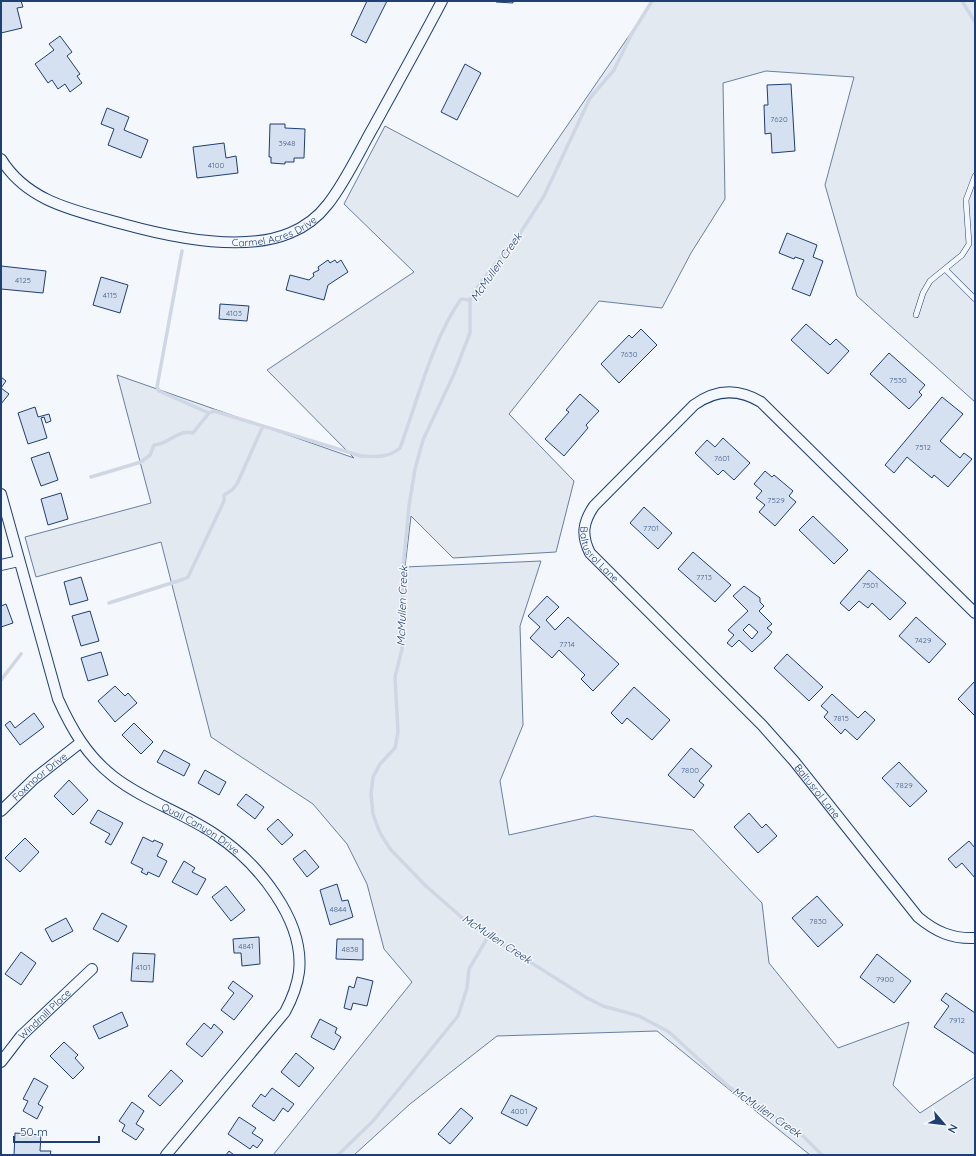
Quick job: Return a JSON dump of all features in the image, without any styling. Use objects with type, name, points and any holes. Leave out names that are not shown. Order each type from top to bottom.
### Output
[{"type":"street","name":"Carmel Acres Drive","points":[[1,159],[14,177],[26,188],[48,201],[63,207],[136,227],[172,235],[230,242],[263,240],[289,234],[310,222],[328,204],[349,170],[442,1]]},
{"type":"street","name":"Baltusrol Lane","points":[[975,613],[761,402],[741,392],[727,391],[715,393],[704,397],[694,404],[594,506],[585,522],[583,531],[586,545],[590,553],[725,687],[794,761],[918,917],[931,928],[941,933],[952,936],[975,938]]},
{"type":"street","name":"Quail Canyon Drive","points":[[1,494],[58,700],[80,743],[104,768],[134,791],[216,835],[239,852],[258,872],[282,905],[290,922],[296,941],[299,971],[294,992],[285,1012],[166,1155]]},
{"type":"street","points":[[1,565],[19,561]]},
{"type":"street","name":"Foxmoor Drive","points":[[1,811],[34,779],[80,743]]},
{"type":"street","name":"Windmill Place","points":[[1,1062],[22,1036],[92,969]]},
{"type":"lane","points":[[916,315],[926,287],[936,275],[962,255],[968,244],[966,200],[975,176]]},
{"type":"lane","points":[[945,269],[975,299]]},
{"type":"shaded area","points":[[653,1],[975,1],[975,402],[857,296],[825,185],[854,77],[766,71],[723,83],[725,199],[691,253],[662,308],[599,301],[509,414],[574,481],[556,552],[453,558],[411,516],[405,567],[541,561],[520,626],[523,725],[500,781],[509,835],[594,816],[693,830],[762,903],[769,963],[838,1048],[909,1022],[893,1085],[920,1113],[975,1077],[975,1155],[810,1155],[657,1031],[497,1036],[410,1104],[354,1155],[273,1155],[412,982],[384,949],[367,884],[347,844],[313,804],[211,737],[161,542],[36,577],[25,537],[151,503],[117,375],[354,458],[267,370],[414,272],[344,204],[385,126],[518,197]]},
{"type":"building","points":[[1,1],[21,1],[23,7],[17,8],[22,28],[1,33]]},
{"type":"building","points":[[367,1],[387,1],[366,43],[351,35]]},
{"type":"building","points":[[513,1],[513,3],[496,2]]},
{"type":"building","points":[[60,36],[72,52],[67,56],[80,74],[77,76],[82,83],[70,92],[65,84],[58,89],[52,80],[48,83],[35,64],[54,50],[49,44]]},
{"type":"building","points":[[465,64],[481,73],[457,120],[441,112]]},
{"type":"building","points":[[791,84],[795,151],[772,153],[771,133],[765,134],[764,105],[768,105],[767,85]]},
{"type":"building","points":[[107,108],[129,117],[124,130],[148,140],[141,158],[108,145],[114,129],[101,124]]},
{"type":"building","points":[[270,124],[285,124],[285,128],[305,129],[304,158],[294,158],[294,162],[285,162],[285,164],[271,163],[271,157],[269,157]]},
{"type":"building","points":[[224,143],[226,158],[236,156],[238,173],[197,178],[193,147]]},
{"type":"building","points":[[787,233],[817,245],[813,257],[823,261],[810,296],[792,289],[804,260],[795,257],[794,259],[779,253]]},
{"type":"building","points":[[328,260],[330,263],[335,260],[337,263],[341,260],[348,272],[328,285],[324,300],[286,290],[290,275],[309,280],[314,276],[313,273],[319,270],[318,267]]},
{"type":"building","points":[[1,266],[46,271],[43,293],[1,289]]},
{"type":"building","points":[[101,277],[128,285],[120,313],[93,305]]},
{"type":"building","points":[[220,304],[249,306],[247,321],[219,319]]},
{"type":"building","points":[[806,324],[830,345],[836,339],[849,351],[828,374],[791,340]]},
{"type":"building","points":[[641,329],[657,345],[619,383],[601,364],[629,335],[632,338]]},
{"type":"building","points":[[889,353],[925,385],[919,392],[922,395],[909,409],[870,374]]},
{"type":"building","points":[[1,377],[6,381],[1,388]]},
{"type":"building","points":[[1,388],[9,394],[1,404]]},
{"type":"building","points":[[580,394],[599,411],[586,425],[588,428],[564,456],[545,439],[569,412],[566,410]]},
{"type":"building","points":[[942,397],[963,414],[940,441],[960,458],[964,453],[972,459],[948,487],[934,475],[932,478],[907,457],[894,473],[885,465]]},
{"type":"building","points":[[35,407],[38,417],[49,414],[51,421],[46,423],[44,417],[41,418],[47,438],[28,444],[18,413]]},
{"type":"building","points":[[723,438],[750,463],[734,480],[723,470],[718,475],[695,453],[707,440],[715,447]]},
{"type":"building","points":[[49,452],[58,480],[41,486],[31,458]]},
{"type":"building","points":[[765,471],[772,477],[774,475],[793,491],[789,496],[796,502],[775,526],[759,512],[765,505],[756,498],[762,491],[754,484]]},
{"type":"building","points":[[61,493],[68,519],[48,525],[41,499]]},
{"type":"building","points":[[644,507],[672,533],[658,549],[630,523]]},
{"type":"building","points":[[813,516],[848,550],[834,564],[799,530]]},
{"type":"building","points":[[693,552],[731,585],[715,602],[678,569]]},
{"type":"building","points":[[869,570],[906,603],[890,620],[872,603],[868,608],[859,601],[849,611],[840,603]]},
{"type":"building","points":[[81,577],[88,600],[70,605],[64,582]]},
{"type":"building","points":[[744,586],[760,598],[760,602],[764,606],[759,611],[772,624],[767,628],[772,632],[752,652],[739,640],[732,647],[727,643],[734,635],[728,630],[748,611],[733,596]],"holes":[[[749,624],[758,632],[752,639],[743,630]]]},
{"type":"building","points":[[547,596],[559,607],[546,620],[555,630],[568,617],[619,664],[593,691],[581,679],[585,675],[559,650],[552,658],[530,638],[540,627],[528,616]]},
{"type":"building","points":[[6,604],[13,623],[1,627],[1,606]]},
{"type":"building","points":[[90,611],[99,641],[81,646],[72,616]]},
{"type":"building","points":[[916,617],[946,644],[929,663],[899,636]]},
{"type":"building","points":[[101,652],[108,675],[88,681],[81,658]]},
{"type":"building","points":[[787,654],[823,687],[809,701],[774,668]]},
{"type":"building","points":[[975,681],[975,716],[958,699]]},
{"type":"building","points":[[115,686],[125,696],[128,693],[137,703],[115,722],[98,701]]},
{"type":"building","points":[[634,687],[670,720],[652,740],[627,718],[622,724],[611,713]]},
{"type":"building","points":[[832,694],[858,718],[865,711],[875,720],[857,740],[845,729],[841,734],[824,717],[828,712],[821,706]]},
{"type":"building","points":[[34,713],[44,727],[20,745],[5,725],[10,721],[15,728]]},
{"type":"building","points":[[134,723],[153,742],[141,754],[122,735]]},
{"type":"building","points":[[691,748],[712,766],[699,781],[704,785],[694,798],[668,775]]},
{"type":"building","points":[[164,750],[190,764],[184,776],[157,762]]},
{"type":"building","points":[[899,762],[927,791],[910,807],[882,778]]},
{"type":"building","points":[[205,770],[226,782],[219,795],[198,783]]},
{"type":"building","points":[[69,780],[88,800],[73,815],[54,796]]},
{"type":"building","points":[[246,794],[264,807],[255,819],[237,805]]},
{"type":"building","points":[[98,810],[123,823],[111,845],[105,842],[110,834],[90,823]]},
{"type":"building","points":[[749,813],[762,828],[766,824],[777,836],[758,853],[734,827]]},
{"type":"building","points":[[278,819],[293,835],[282,845],[267,829]]},
{"type":"building","points":[[143,837],[153,842],[154,840],[163,844],[157,856],[167,861],[159,877],[148,872],[147,875],[141,872],[143,869],[131,863]]},
{"type":"building","points":[[25,838],[39,852],[20,872],[5,858]]},
{"type":"building","points":[[969,841],[975,848],[975,878],[962,863],[956,868],[948,859]]},
{"type":"building","points":[[305,850],[319,867],[307,877],[293,859]]},
{"type":"building","points":[[184,861],[195,868],[192,872],[206,879],[197,895],[172,882]]},
{"type":"building","points":[[337,884],[342,901],[348,900],[353,917],[330,925],[320,890]]},
{"type":"building","points":[[226,886],[245,910],[231,921],[212,897]]},
{"type":"building","points":[[817,896],[843,925],[818,947],[792,918]]},
{"type":"building","points":[[102,913],[127,926],[118,942],[93,929]]},
{"type":"building","points":[[66,918],[73,931],[52,942],[45,929]]},
{"type":"building","points":[[259,937],[260,964],[242,966],[241,953],[234,953],[233,939]]},
{"type":"building","points":[[337,939],[363,939],[363,960],[336,959]]},
{"type":"building","points":[[21,952],[36,963],[21,985],[5,974]]},
{"type":"building","points":[[133,953],[155,954],[153,982],[131,981]]},
{"type":"building","points":[[877,954],[911,981],[894,1003],[860,977]]},
{"type":"building","points":[[357,977],[373,981],[367,1006],[353,1003],[351,1010],[344,1008],[349,986],[354,988]]},
{"type":"building","points":[[233,981],[253,996],[234,1020],[221,1010],[234,993],[228,988]]},
{"type":"building","points":[[946,993],[975,1013],[975,1054],[934,1027],[949,1006],[941,1000]]},
{"type":"building","points":[[122,1012],[128,1026],[99,1039],[93,1026]]},
{"type":"building","points":[[320,1019],[337,1028],[335,1033],[341,1037],[334,1050],[311,1037]]},
{"type":"building","points":[[204,1023],[211,1029],[214,1024],[223,1032],[202,1057],[186,1044]]},
{"type":"building","points":[[64,1042],[78,1055],[75,1058],[84,1068],[73,1079],[50,1056]]},
{"type":"building","points":[[296,1053],[314,1068],[299,1087],[281,1072]]},
{"type":"building","points":[[171,1070],[183,1081],[160,1106],[148,1096]]},
{"type":"building","points":[[34,1078],[48,1086],[38,1104],[43,1107],[37,1119],[23,1111],[28,1101],[23,1099]]},
{"type":"building","points":[[272,1088],[294,1104],[288,1112],[283,1108],[274,1121],[252,1106],[261,1094],[265,1097]]},
{"type":"building","points":[[511,1095],[537,1108],[527,1126],[501,1113]]},
{"type":"building","points":[[132,1102],[144,1111],[136,1124],[144,1129],[136,1140],[122,1131],[125,1125],[119,1121]]},
{"type":"building","points":[[461,1108],[473,1118],[450,1144],[438,1134]]},
{"type":"building","points":[[239,1117],[256,1128],[252,1133],[263,1140],[257,1148],[253,1145],[250,1149],[228,1134]]},
{"type":"building","points":[[15,1133],[41,1135],[40,1151],[51,1151],[50,1155],[14,1155]]},
{"type":"building","points":[[229,1151],[234,1155],[226,1155]]},
{"type":"waterway","name":"McMullen Creek","points":[[652,1],[631,35],[614,70],[590,98],[544,196],[521,232],[481,282],[470,300],[470,333],[454,374],[423,440],[415,469],[409,506],[403,569],[402,649],[395,677],[398,732],[395,748],[380,764],[373,777],[371,794],[373,814],[380,833],[391,850],[426,886],[467,922],[587,998],[603,1006],[639,1016],[669,1032],[729,1087],[801,1134],[822,1155]]},
{"type":"waterway","points":[[962,1],[975,22]]},
{"type":"waterway","points":[[182,251],[157,387],[159,391],[209,413]]},
{"type":"waterway","points":[[91,477],[141,462],[150,455],[154,445],[164,443],[182,433],[193,433],[209,413],[214,411],[361,456],[377,457],[391,454],[400,448],[426,371],[442,332],[461,299],[470,300]]},
{"type":"waterway","points":[[109,603],[188,577],[224,501],[224,495],[232,490],[237,484],[263,426]]},
{"type":"waterway","points":[[1,680],[21,654]]},
{"type":"waterway","points":[[338,1155],[373,1121],[458,1016],[467,988],[469,969],[489,935]]}]
